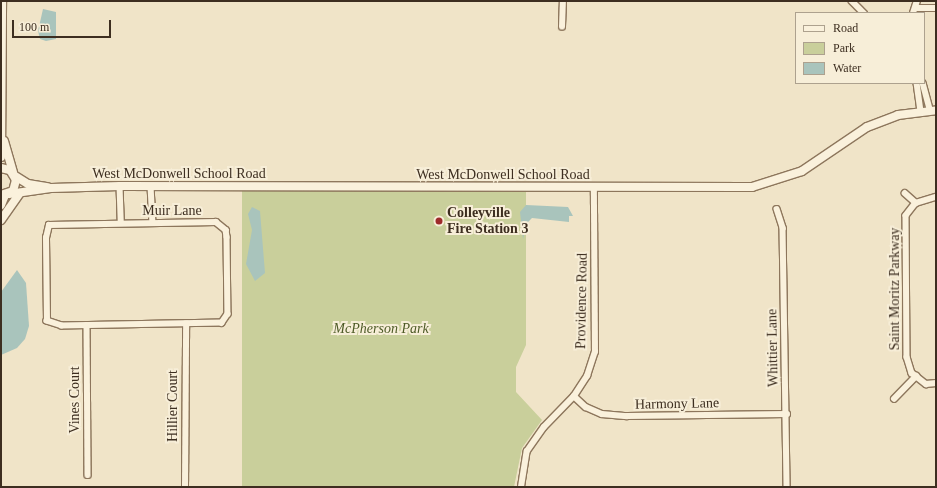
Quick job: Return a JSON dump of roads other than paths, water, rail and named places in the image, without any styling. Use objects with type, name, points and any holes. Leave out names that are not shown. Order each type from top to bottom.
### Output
[{"type":"main road","points":[[1,157],[3,134],[2,1]]},
{"type":"main road","name":"West McDonwell School Road","points":[[5,195],[51,188],[120,186],[594,189],[763,186],[816,163],[867,127],[921,111],[933,110]]},
{"type":"main road","points":[[1,205],[5,195],[16,184],[3,134]]},
{"type":"main road","name":"West McDonwell School Road","points":[[1,168],[14,174],[28,184],[51,188]]},
{"type":"main road","points":[[1,220],[20,193]]},
{"type":"street","points":[[562,26],[563,1]]},
{"type":"street","points":[[852,1],[863,12]]},
{"type":"street","points":[[917,1],[915,10],[936,8]]},
{"type":"street","points":[[917,84],[921,111]]},
{"type":"street","points":[[923,84],[933,110]]},
{"type":"street","points":[[120,186],[121,223]]},
{"type":"street","points":[[151,186],[153,223]]},
{"type":"street","name":"Providence Road","points":[[521,487],[527,451],[544,427],[574,396],[587,376],[594,352],[594,189]]},
{"type":"street","points":[[905,193],[916,203],[936,197]]},
{"type":"street","name":"Saint Moritz Parkway","points":[[916,203],[906,216],[907,357],[916,376]]},
{"type":"street","name":"Whittier Lane","points":[[777,209],[783,228],[787,487]]},
{"type":"street","name":"Muir Lane","points":[[87,325],[62,326],[47,321],[46,273],[49,225],[153,223],[222,225],[228,237],[225,321],[186,324]]},
{"type":"street","points":[[87,325],[186,324]]},
{"type":"street","name":"Hillier Court","points":[[185,487],[186,324]]},
{"type":"street","name":"Vines Court","points":[[87,325],[88,475]]},
{"type":"street","points":[[894,399],[916,376],[926,384],[936,384]]},
{"type":"street","name":"Harmony Lane","points":[[574,396],[597,412],[628,416],[786,414]]},
{"type":"water","points":[[43,9],[56,12],[56,39],[46,41],[40,39],[38,31]]},
{"type":"water","points":[[526,205],[568,207],[573,216],[569,216],[569,222],[532,218],[527,223],[523,239],[520,212]]},
{"type":"water","points":[[252,207],[260,211],[265,273],[255,281],[246,264],[252,230],[248,214]]},
{"type":"water","points":[[17,270],[26,283],[29,326],[25,339],[17,348],[1,355],[1,292]]},
{"type":"place","name":"Colleyville Fire Station 3","points":[[439,221]]},
{"type":"park label","name":"McPherson Park","points":[[381,329]]}]
